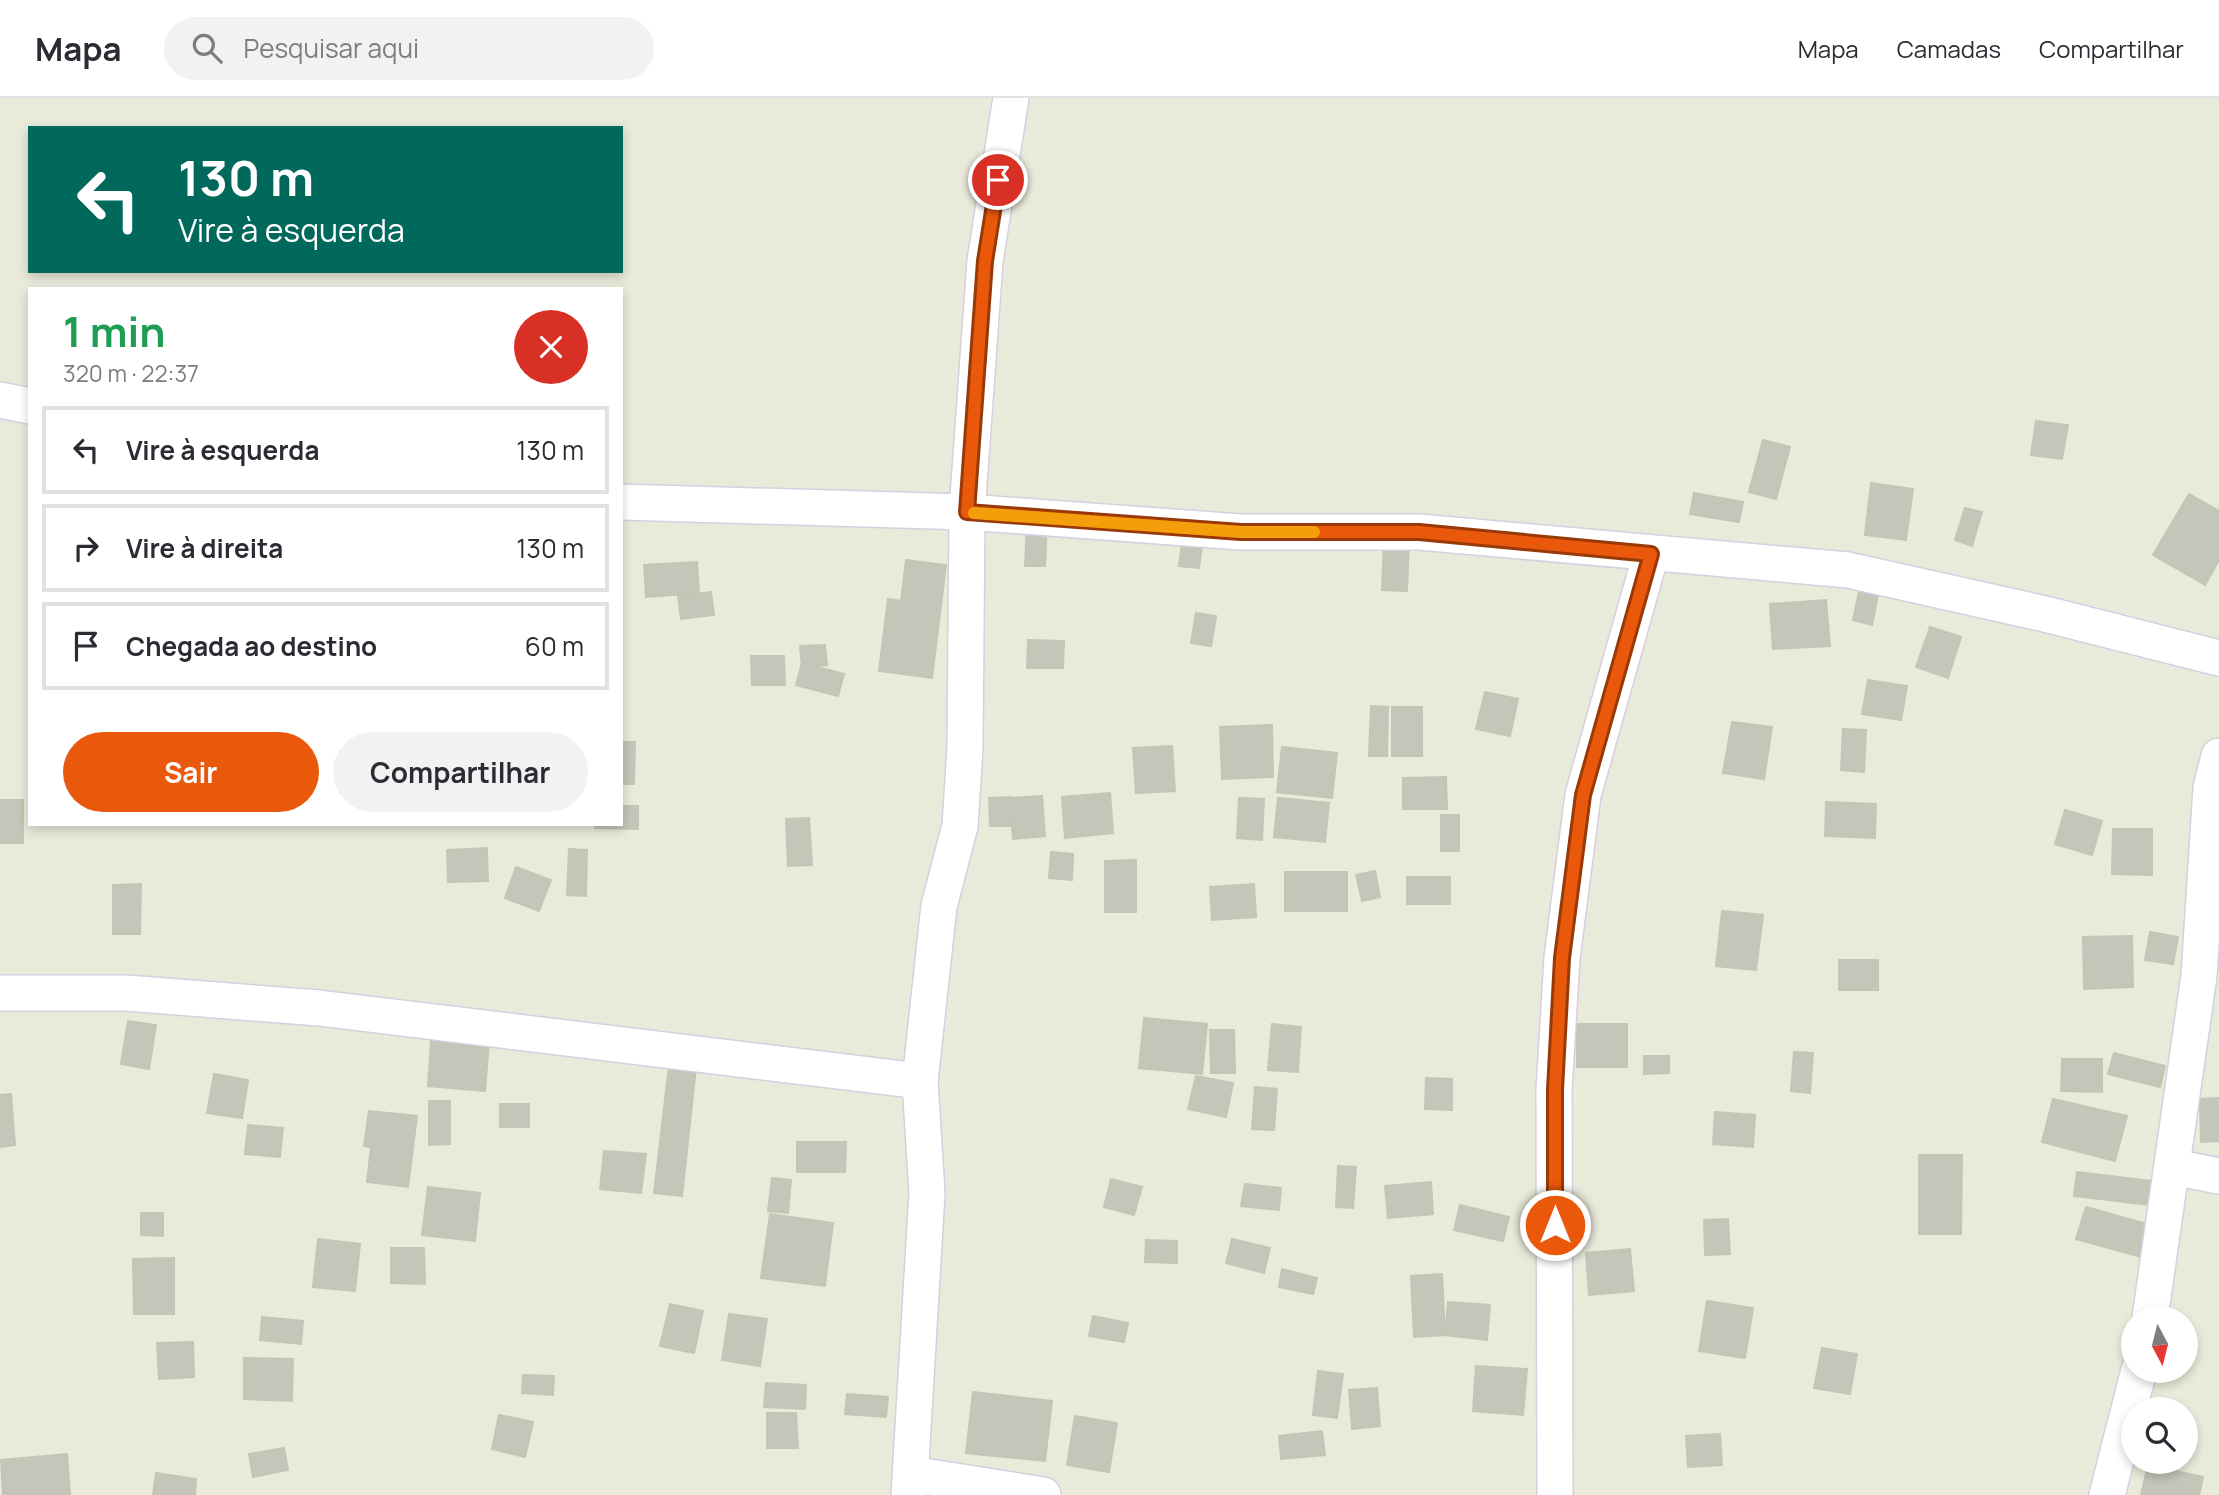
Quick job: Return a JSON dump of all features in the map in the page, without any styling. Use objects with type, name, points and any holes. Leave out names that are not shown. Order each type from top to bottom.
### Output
[{"type":"street","points":[[1010,98],[985,261],[967,512],[965,748],[960,826],[939,906],[920,1081],[927,1193],[910,1485],[1043,1495]]},
{"type":"street","points":[[0,400],[28,406]]},
{"type":"street","points":[[623,502],[967,512],[1241,532],[1419,532],[1847,570],[2045,614],[2219,658]]},
{"type":"street","points":[[1555,1495],[1555,1090],[1562,958],[1583,795],[1651,554]]},
{"type":"street","points":[[2152,1306],[2174,1167],[2199,976],[2211,788],[2219,756]]},
{"type":"street","points":[[0,993],[126,993],[319,1008],[920,1081]]},
{"type":"street","points":[[2174,1167],[2219,1176]]},
{"type":"street","points":[[2107,1495],[2136,1383]]},
{"type":"building","points":[[2036,421],[2068,425],[2062,459],[2031,455]]},
{"type":"building","points":[[1763,440],[1790,447],[1776,499],[1749,492]]},
{"type":"building","points":[[1871,483],[1913,489],[1906,540],[1865,535]]},
{"type":"building","points":[[1694,493],[1743,502],[1739,522],[1690,514]]},
{"type":"building","points":[[2189,494],[2219,511],[2219,560],[2205,585],[2153,555]]},
{"type":"building","points":[[1965,508],[1982,512],[1972,546],[1955,540]]},
{"type":"building","points":[[1027,523],[1047,523],[1045,566],[1025,566]]},
{"type":"building","points":[[1384,539],[1409,540],[1407,591],[1382,590]]},
{"type":"building","points":[[1182,543],[1202,545],[1199,568],[1179,566]]},
{"type":"building","points":[[906,560],[946,565],[932,678],[879,671],[888,599],[901,601]]},
{"type":"building","points":[[697,562],[699,593],[646,597],[644,565]]},
{"type":"building","points":[[1861,582],[1880,585],[1872,625],[1853,620]]},
{"type":"building","points":[[711,592],[714,615],[681,619],[678,596]]},
{"type":"building","points":[[1826,600],[1830,646],[1773,649],[1770,604]]},
{"type":"building","points":[[1196,613],[1216,616],[1211,646],[1191,643]]},
{"type":"building","points":[[1930,627],[1961,637],[1948,678],[1916,667]]},
{"type":"building","points":[[1028,640],[1064,641],[1063,668],[1027,668]]},
{"type":"building","points":[[825,645],[827,665],[802,667],[800,646]]},
{"type":"building","points":[[751,656],[784,656],[785,685],[752,685]]},
{"type":"building","points":[[802,663],[844,674],[838,696],[796,685]]},
{"type":"building","points":[[1868,680],[1907,686],[1901,720],[1862,714]]},
{"type":"building","points":[[1485,692],[1518,699],[1510,736],[1476,729]]},
{"type":"building","points":[[1371,706],[1388,707],[1387,756],[1369,756]]},
{"type":"building","points":[[1392,707],[1422,707],[1422,756],[1392,756]]},
{"type":"building","points":[[1732,722],[1772,727],[1764,779],[1723,773]]},
{"type":"building","points":[[1272,725],[1273,777],[1222,779],[1220,727]]},
{"type":"building","points":[[1843,729],[1866,730],[1864,772],[1841,770]]},
{"type":"building","points":[[623,742],[635,742],[634,784],[623,784]]},
{"type":"building","points":[[1172,746],[1175,791],[1136,793],[1133,748]]},
{"type":"building","points":[[1282,747],[1337,753],[1332,798],[1277,792]]},
{"type":"building","points":[[1446,777],[1447,809],[1403,809],[1403,778]]},
{"type":"building","points":[[1110,793],[1113,833],[1065,838],[1062,797]]},
{"type":"building","points":[[1042,796],[1045,836],[1013,839],[1010,798]]},
{"type":"building","points":[[1010,797],[1010,826],[990,826],[989,798]]},
{"type":"building","points":[[1239,798],[1264,799],[1262,840],[1237,838]]},
{"type":"building","points":[[1278,798],[1329,803],[1325,842],[1274,837]]},
{"type":"building","points":[[0,800],[23,800],[23,843],[0,843]]},
{"type":"building","points":[[1826,802],[1876,804],[1875,838],[1825,836]]},
{"type":"building","points":[[623,806],[638,806],[638,829],[595,828],[623,826]]},
{"type":"building","points":[[2065,810],[2102,821],[2092,855],[2055,844]]},
{"type":"building","points":[[1441,815],[1459,815],[1459,851],[1441,851]]},
{"type":"building","points":[[809,818],[812,865],[788,866],[786,819]]},
{"type":"building","points":[[2113,829],[2152,829],[2152,875],[2112,874]]},
{"type":"building","points":[[487,848],[488,881],[448,882],[447,850]]},
{"type":"building","points":[[569,849],[587,850],[586,896],[567,895]]},
{"type":"building","points":[[1051,852],[1073,854],[1072,880],[1049,878]]},
{"type":"building","points":[[1136,860],[1136,912],[1105,912],[1105,861]]},
{"type":"building","points":[[516,867],[551,880],[539,911],[505,898]]},
{"type":"building","points":[[1375,871],[1380,897],[1362,901],[1356,875]]},
{"type":"building","points":[[1285,872],[1347,872],[1347,911],[1285,911]]},
{"type":"building","points":[[1407,877],[1450,877],[1450,904],[1407,904]]},
{"type":"building","points":[[141,884],[140,934],[113,934],[113,885]]},
{"type":"building","points":[[1254,884],[1256,917],[1212,920],[1210,887]]},
{"type":"building","points":[[1722,911],[1763,915],[1756,970],[1716,966]]},
{"type":"building","points":[[2150,932],[2178,937],[2173,964],[2145,960]]},
{"type":"building","points":[[2132,936],[2133,987],[2084,989],[2083,937]]},
{"type":"building","points":[[1839,960],[1878,960],[1878,990],[1839,990]]},
{"type":"building","points":[[1144,1018],[1207,1024],[1202,1074],[1139,1068]]},
{"type":"building","points":[[128,1021],[156,1025],[149,1069],[121,1064]]},
{"type":"building","points":[[1272,1024],[1301,1027],[1298,1072],[1268,1070]]},
{"type":"building","points":[[1577,1024],[1627,1024],[1627,1067],[1577,1067]]},
{"type":"building","points":[[432,1026],[490,1029],[485,1091],[428,1086]]},
{"type":"building","points":[[1210,1030],[1234,1030],[1235,1073],[1211,1073]]},
{"type":"building","points":[[1794,1052],[1813,1053],[1810,1093],[1791,1091]]},
{"type":"building","points":[[2114,1053],[2165,1066],[2160,1087],[2108,1074]]},
{"type":"building","points":[[1644,1056],[1669,1056],[1669,1073],[1644,1074]]},
{"type":"building","points":[[670,1057],[697,1059],[682,1196],[654,1193]]},
{"type":"building","points":[[2062,1059],[2102,1059],[2102,1092],[2061,1091]]},
{"type":"building","points":[[214,1074],[248,1080],[242,1118],[207,1113]]},
{"type":"building","points":[[1196,1076],[1233,1083],[1226,1117],[1188,1109]]},
{"type":"building","points":[[1426,1078],[1452,1079],[1452,1110],[1425,1109]]},
{"type":"building","points":[[1255,1087],[1277,1089],[1274,1130],[1252,1129]]},
{"type":"building","points":[[11,1094],[15,1145],[0,1147],[0,1095]]},
{"type":"building","points":[[2219,1098],[2219,1141],[2201,1142],[2200,1099]]},
{"type":"building","points":[[2053,1099],[2127,1116],[2115,1161],[2042,1142]]},
{"type":"building","points":[[429,1101],[450,1101],[450,1144],[429,1145]]},
{"type":"building","points":[[500,1104],[529,1104],[529,1127],[500,1127]]},
{"type":"building","points":[[369,1111],[417,1116],[408,1187],[367,1182],[371,1147],[364,1146]]},
{"type":"building","points":[[1715,1112],[1755,1115],[1753,1147],[1713,1144]]},
{"type":"building","points":[[248,1125],[283,1128],[280,1157],[245,1154]]},
{"type":"building","points":[[797,1142],[846,1142],[845,1172],[797,1172]]},
{"type":"building","points":[[604,1151],[646,1154],[641,1193],[600,1189]]},
{"type":"building","points":[[1919,1155],[1962,1155],[1961,1234],[1919,1234]]},
{"type":"building","points":[[1338,1166],[1356,1167],[1353,1208],[1336,1207]]},
{"type":"building","points":[[2077,1172],[2152,1181],[2149,1205],[2074,1196]]},
{"type":"building","points":[[772,1178],[791,1180],[788,1213],[768,1211]]},
{"type":"building","points":[[1111,1179],[1142,1187],[1134,1215],[1104,1207]]},
{"type":"building","points":[[1431,1182],[1433,1214],[1388,1218],[1385,1186]]},
{"type":"building","points":[[1245,1184],[1281,1188],[1279,1210],[1241,1206]]},
{"type":"building","points":[[428,1187],[480,1193],[475,1241],[422,1235]]},
{"type":"building","points":[[1460,1205],[1509,1217],[1503,1241],[1454,1230]]},
{"type":"building","points":[[2086,1207],[2150,1225],[2141,1257],[2076,1239]]},
{"type":"building","points":[[141,1213],[163,1213],[163,1236],[141,1235]]},
{"type":"building","points":[[770,1214],[833,1223],[825,1286],[761,1278]]},
{"type":"building","points":[[1728,1219],[1730,1254],[1705,1255],[1704,1220]]},
{"type":"building","points":[[318,1239],[360,1244],[355,1291],[313,1287]]},
{"type":"building","points":[[1232,1239],[1270,1248],[1264,1273],[1226,1263]]},
{"type":"building","points":[[1146,1240],[1177,1241],[1177,1263],[1145,1262]]},
{"type":"building","points":[[391,1248],[424,1248],[425,1284],[391,1283]]},
{"type":"building","points":[[1630,1249],[1634,1291],[1589,1295],[1586,1253]]},
{"type":"building","points":[[174,1258],[174,1314],[134,1314],[133,1259]]},
{"type":"building","points":[[1282,1269],[1317,1278],[1313,1294],[1279,1287]]},
{"type":"building","points":[[1442,1274],[1445,1335],[1414,1337],[1411,1276]]},
{"type":"building","points":[[1707,1301],[1753,1308],[1745,1358],[1699,1351]]},
{"type":"building","points":[[1448,1302],[1490,1305],[1487,1340],[1445,1335]]},
{"type":"building","points":[[670,1304],[703,1311],[694,1353],[660,1346]]},
{"type":"building","points":[[729,1314],[767,1319],[760,1366],[722,1360]]},
{"type":"building","points":[[1093,1316],[1128,1323],[1124,1342],[1089,1336]]},
{"type":"building","points":[[262,1317],[303,1321],[301,1344],[260,1340]]},
{"type":"building","points":[[193,1342],[194,1377],[159,1379],[157,1343]]},
{"type":"building","points":[[1822,1348],[1857,1354],[1850,1394],[1814,1388]]},
{"type":"building","points":[[244,1358],[293,1359],[292,1401],[244,1399]]},
{"type":"building","points":[[1476,1366],[1527,1369],[1523,1415],[1473,1411]]},
{"type":"building","points":[[1318,1371],[1343,1374],[1337,1418],[1313,1415]]},
{"type":"building","points":[[523,1375],[554,1376],[553,1395],[522,1393]]},
{"type":"building","points":[[766,1383],[806,1385],[805,1409],[764,1407]]},
{"type":"building","points":[[1377,1388],[1380,1426],[1352,1429],[1349,1390]]},
{"type":"building","points":[[973,1392],[1052,1401],[1045,1461],[966,1453]]},
{"type":"building","points":[[847,1394],[888,1397],[886,1417],[845,1414]]},
{"type":"building","points":[[767,1413],[796,1413],[798,1448],[767,1448]]},
{"type":"building","points":[[499,1415],[533,1422],[525,1457],[492,1449]]},
{"type":"building","points":[[1075,1416],[1117,1423],[1109,1472],[1067,1465]]},
{"type":"building","points":[[1322,1431],[1325,1455],[1281,1459],[1279,1436]]},
{"type":"building","points":[[1720,1434],[1722,1465],[1688,1467],[1686,1436]]},
{"type":"building","points":[[284,1448],[288,1470],[253,1477],[249,1454]]},
{"type":"building","points":[[67,1454],[70,1495],[3,1495],[1,1460]]},
{"type":"building","points":[[156,1473],[196,1479],[195,1495],[153,1495]]},
{"type":"building","points":[[2146,1474],[2189,1474],[2203,1477],[2199,1495],[2141,1495]]},
{"type":"slow traffic","points":[[974,513],[1241,532],[1314,532]]},
{"type":"route","points":[[998,180],[985,261],[967,512],[1241,532],[1419,532],[1651,554],[1583,795],[1562,958],[1555,1090],[1555,1225]]}]
